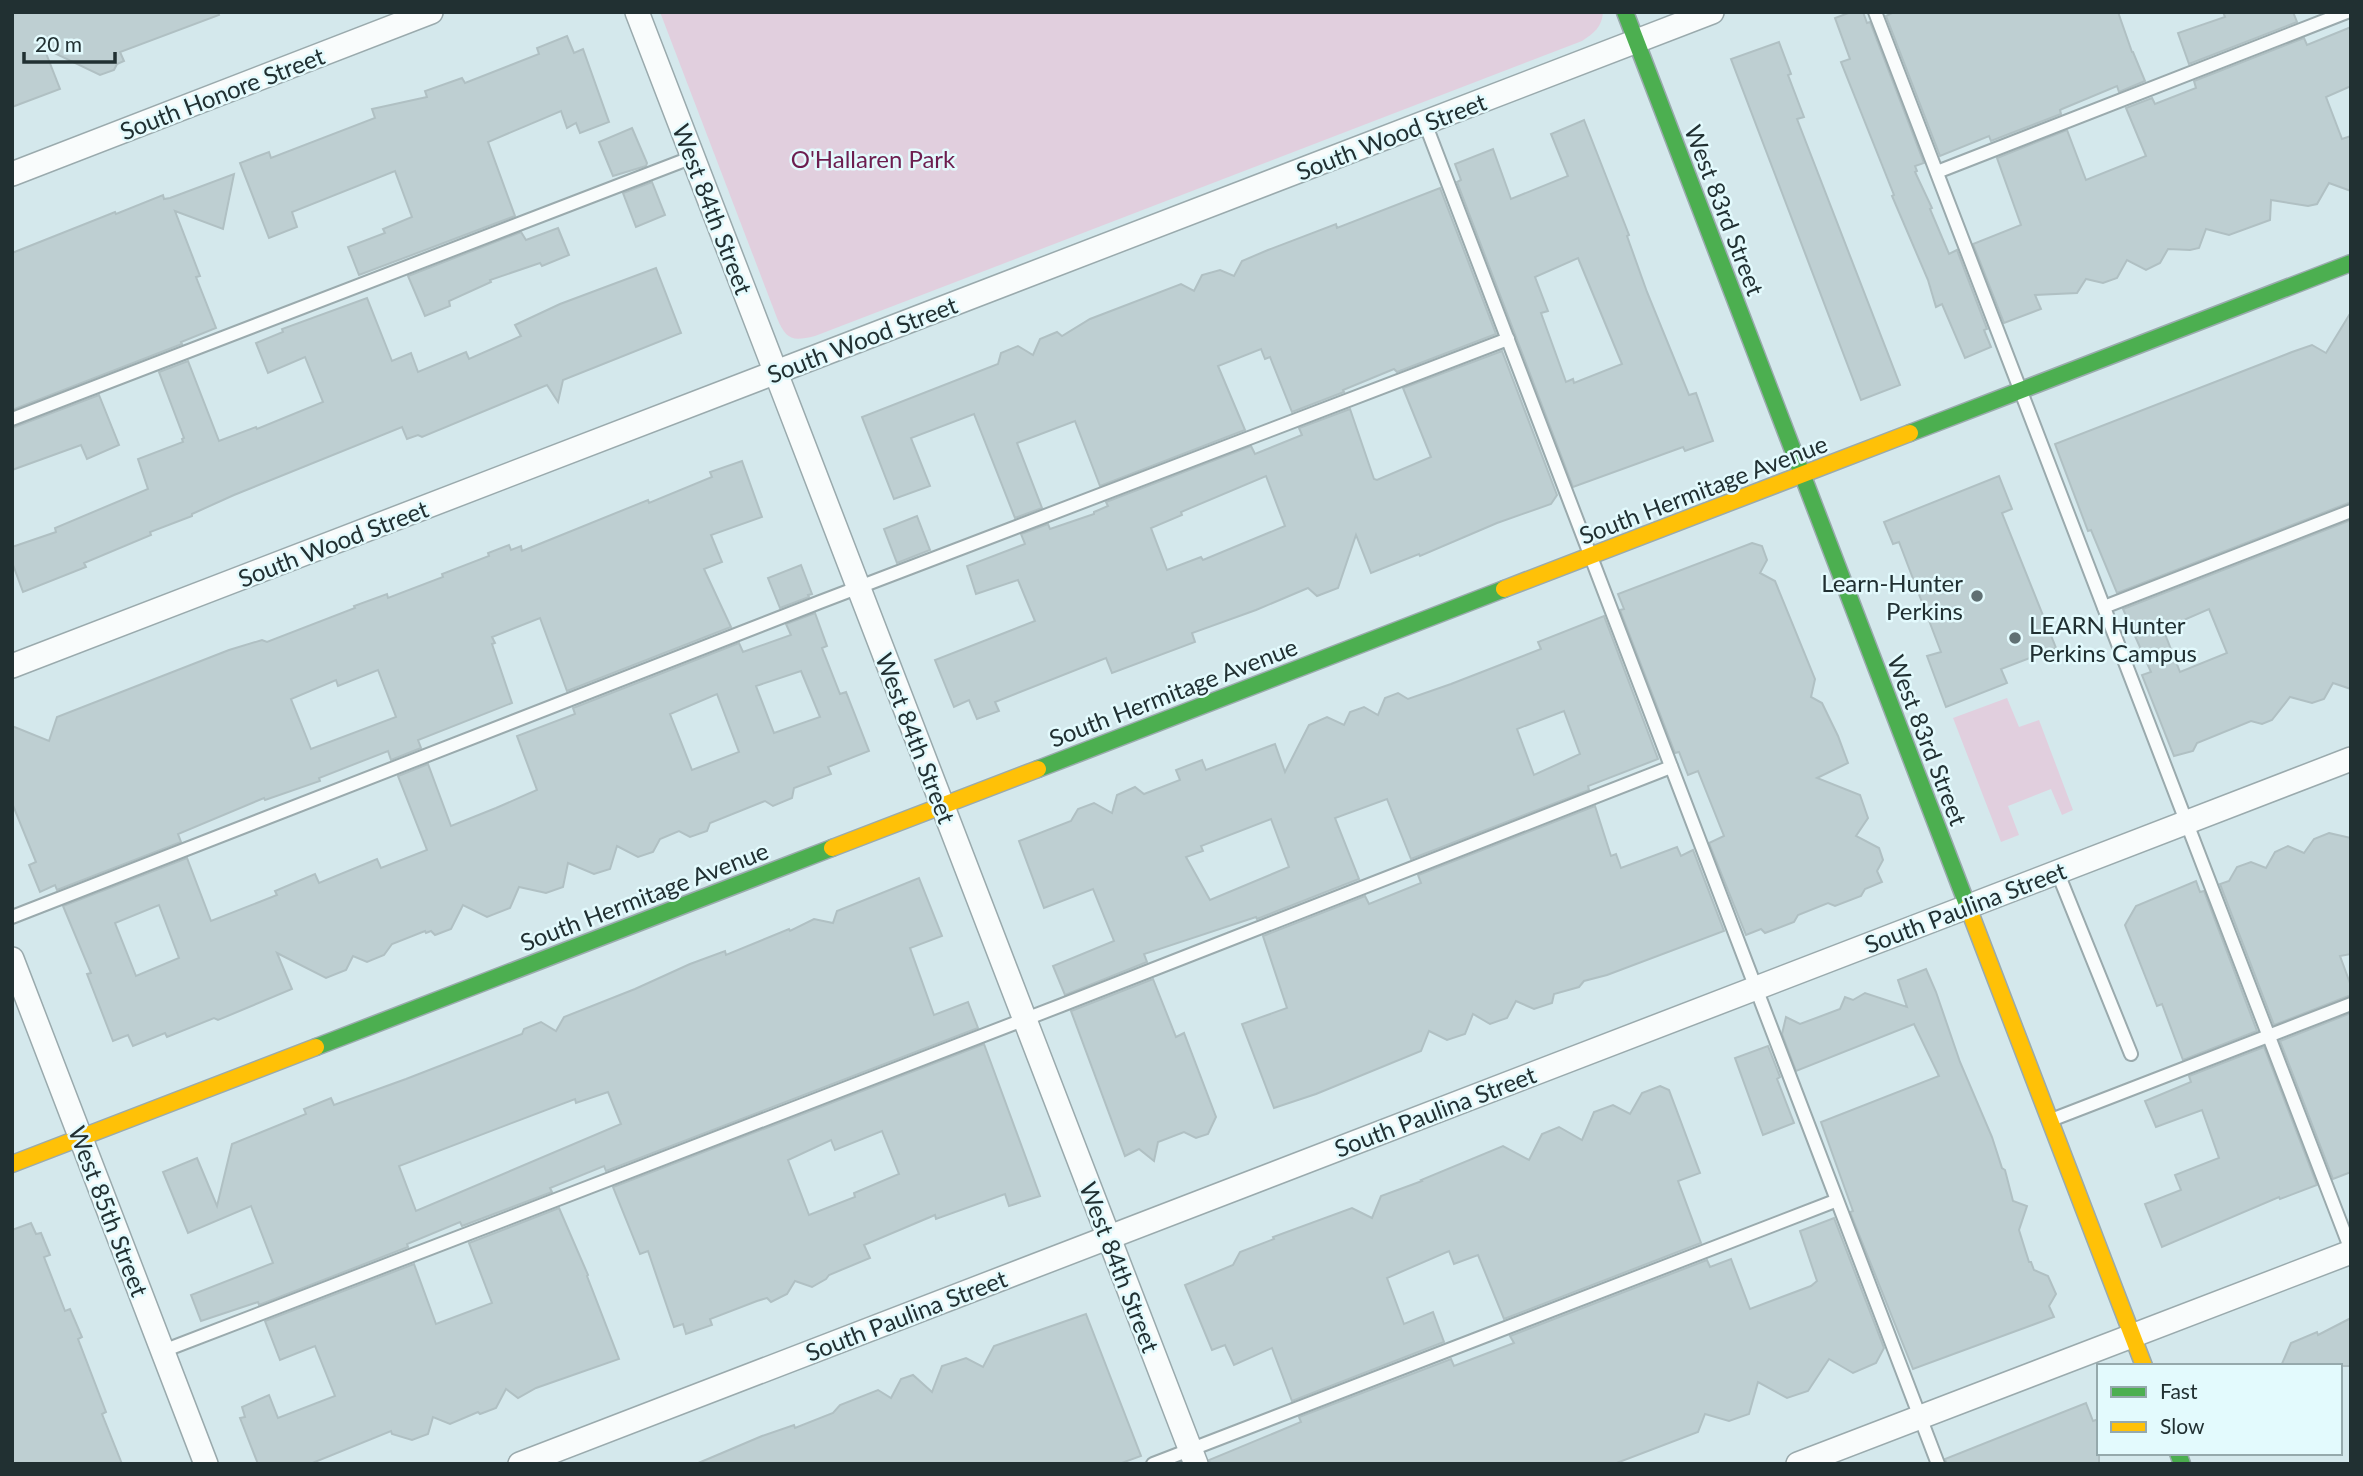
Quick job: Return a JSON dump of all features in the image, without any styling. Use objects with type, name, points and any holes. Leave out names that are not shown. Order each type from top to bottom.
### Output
[{"type":"street","name":"South Honore Street","points":[[12,174],[431,12]]},
{"type":"street","name":"West 84th Street","points":[[638,12],[1193,1457]]},
{"type":"street","name":"West 83rd Street","points":[[1625,12],[2143,1364]]},
{"type":"street","name":"South Wood Street","points":[[12,667],[1712,12]]},
{"type":"street","name":"South Hermitage Avenue","points":[[12,1164],[2351,263]]},
{"type":"street","name":"South Paulina Street","points":[[520,1464],[2351,759]]},
{"type":"street","name":"West 85th Street","points":[[12,959],[205,1464]]},
{"type":"street","points":[[1798,1464],[2351,1251]]},
{"type":"lane","points":[[1875,12],[2351,1251]]},
{"type":"lane","points":[[1937,172],[2347,12]]},
{"type":"lane","points":[[1425,123],[1835,1201],[1938,1464]]},
{"type":"lane","points":[[12,419],[693,157]]},
{"type":"lane","points":[[12,917],[858,587],[1508,339]]},
{"type":"lane","points":[[2104,607],[2351,510]]},
{"type":"lane","points":[[163,1352],[1025,1020],[1671,767]]},
{"type":"lane","points":[[2057,871],[2132,1054]]},
{"type":"lane","points":[[2050,1120],[2351,1004]]},
{"type":"lane","points":[[1153,1464],[1193,1457],[1835,1201]]},
{"type":"green space","name":"O'Hallaren Park","points":[[660,12],[1603,12],[1597,29],[1582,41],[815,336],[800,339],[787,335],[777,318]]},
{"type":"green space","points":[[2007,698],[2019,727],[2039,720],[2073,810],[2062,815],[2051,789],[2008,806],[2019,835],[2001,842],[1953,718]]},
{"type":"building","points":[[12,12],[218,12],[219,15],[120,52],[124,61],[117,64],[114,70],[100,75],[44,48],[60,89],[12,107]]},
{"type":"building","points":[[1851,12],[1863,12],[1867,23],[1870,22],[1924,163],[1915,166],[1915,172],[1949,254],[1957,250],[1987,329],[1984,330],[1991,347],[1965,358],[1942,304],[1936,307],[1928,280],[1892,196],[1894,195],[1841,62],[1850,59],[1835,18]]},
{"type":"building","points":[[1894,12],[2118,12],[2145,81],[2119,92],[2117,86],[2060,110],[2061,114],[1991,141],[1989,136],[1940,156],[1886,16]]},
{"type":"building","points":[[2223,12],[2293,12],[2297,22],[2189,64],[2178,33],[2225,17]]},
{"type":"building","points":[[2351,27],[2351,86],[2326,97],[2342,139],[2351,136],[2351,191],[2329,183],[2317,204],[2308,206],[2271,200],[2270,220],[2229,235],[2206,229],[2199,248],[2168,249],[2160,263],[2146,270],[2127,260],[2117,278],[2103,283],[2086,279],[2077,293],[2035,295],[2041,309],[2004,323],[1973,244],[2021,225],[1997,158],[2067,130],[2086,180],[2146,156],[2126,108],[2152,98],[2155,104],[2196,88],[2194,81],[2304,38],[2307,45]]},
{"type":"building","points":[[567,36],[574,53],[583,49],[609,122],[580,133],[576,123],[567,128],[561,111],[488,142],[515,216],[359,275],[348,247],[385,233],[383,229],[412,217],[395,171],[292,212],[297,227],[269,238],[240,163],[269,152],[271,158],[375,118],[372,109],[427,97],[425,91],[462,78],[465,83],[539,54],[537,48]]},
{"type":"building","points":[[1779,42],[1804,117],[1797,119],[1900,385],[1861,400],[1731,59]]},
{"type":"building","points":[[1584,120],[1629,235],[1627,236],[1647,292],[1689,395],[1696,393],[1713,441],[1685,451],[1683,447],[1573,487],[1457,182],[1461,180],[1455,164],[1493,149],[1511,199],[1568,176],[1551,134]],"holes":[[[1578,258],[1622,364],[1574,383],[1573,379],[1566,382],[1541,313],[1548,311],[1535,277]]]},
{"type":"building","points":[[632,128],[646,166],[613,176],[599,142]]},
{"type":"building","points":[[234,174],[223,229],[175,211],[216,328],[181,342],[182,344],[12,410],[12,253],[115,212],[116,214],[163,195],[164,199],[170,198]]},
{"type":"building","points":[[652,182],[665,215],[636,227],[623,193]]},
{"type":"building","points":[[1440,188],[1496,334],[1397,372],[1394,369],[1292,412],[1270,357],[1265,359],[1261,349],[1218,366],[1245,430],[1100,486],[1075,421],[1017,443],[1042,508],[1015,518],[974,414],[911,438],[930,486],[894,499],[862,417],[998,364],[1001,353],[1018,346],[1033,355],[1040,339],[1057,332],[1062,336],[1090,319],[1181,284],[1194,291],[1202,275],[1220,270],[1234,276],[1242,261],[1336,224],[1337,228]]},
{"type":"building","points":[[558,228],[569,255],[542,266],[540,263],[490,280],[491,282],[449,301],[450,306],[425,316],[408,276],[521,232],[526,240]]},
{"type":"building","points":[[656,268],[681,333],[563,380],[558,402],[547,385],[422,437],[418,435],[407,439],[402,427],[234,495],[192,516],[150,532],[151,535],[84,563],[86,567],[23,592],[12,562],[12,547],[56,532],[55,528],[148,489],[138,459],[183,442],[184,438],[159,372],[188,361],[219,441],[256,427],[257,429],[323,402],[305,357],[268,373],[256,343],[283,332],[282,329],[367,298],[392,361],[411,353],[418,372],[466,352],[469,359],[521,336],[515,325],[560,304]]},
{"type":"building","points":[[2351,312],[2351,502],[2117,593],[2091,530],[2088,531],[2055,444],[2312,345],[2326,353]]},
{"type":"building","points":[[1502,351],[1557,495],[1551,504],[1371,573],[1356,535],[1338,588],[1317,596],[1308,588],[1192,633],[1195,642],[1112,673],[1106,658],[995,702],[999,711],[977,719],[969,700],[954,707],[935,660],[1035,621],[1018,580],[976,594],[967,566],[1025,544],[1021,534],[1048,524],[1050,529],[1094,514],[1108,506],[1106,502],[1251,446],[1255,454],[1302,435],[1299,428],[1350,409],[1374,479],[1377,480],[1431,457],[1403,388]],"holes":[[[1266,476],[1285,526],[1203,560],[1201,557],[1167,570],[1151,528],[1182,515],[1181,512]]]},
{"type":"building","points":[[99,395],[119,445],[87,459],[81,445],[12,470],[12,428]]},
{"type":"building","points":[[742,461],[762,517],[711,535],[722,562],[704,569],[731,627],[567,691],[540,618],[492,637],[512,703],[418,740],[421,748],[391,760],[388,751],[319,778],[320,781],[265,800],[264,798],[178,834],[181,842],[57,890],[55,885],[40,892],[29,865],[36,862],[12,803],[12,726],[49,741],[57,717],[229,650],[262,640],[267,642],[387,594],[388,598],[443,577],[442,574],[489,556],[488,553],[509,545],[511,550],[521,546],[522,551],[712,477],[710,472]],"holes":[[[378,670],[396,717],[311,749],[291,699],[336,680],[338,686]]]},
{"type":"building","name":"Learn-Hunter Perkins","points":[[1999,476],[2012,509],[2002,513],[2056,648],[2001,669],[2007,683],[1946,707],[1927,656],[1941,652],[1899,542],[1893,544],[1884,522]]},
{"type":"building","points":[[917,516],[930,550],[897,563],[884,529]]},
{"type":"building","points":[[2351,520],[2351,689],[2333,683],[2324,699],[2312,703],[2290,697],[2272,720],[2262,724],[2251,721],[2197,743],[2193,751],[2174,756],[2142,675],[2151,672],[2123,609]],"holes":[[[2209,609],[2227,653],[2180,672],[2163,629]]]},
{"type":"building","points":[[1752,543],[1762,546],[1767,560],[1760,573],[1775,581],[1815,679],[1811,697],[1822,703],[1848,763],[1817,778],[1860,795],[1868,818],[1856,836],[1879,848],[1883,860],[1877,871],[1882,882],[1865,889],[1861,896],[1835,906],[1828,903],[1798,915],[1794,922],[1765,933],[1761,929],[1746,935],[1709,843],[1724,836],[1698,771],[1688,775],[1679,752],[1675,753],[1620,610],[1624,609],[1618,594]]},
{"type":"building","points":[[801,565],[812,594],[780,608],[768,578]]},
{"type":"building","points":[[815,613],[827,646],[822,648],[840,694],[846,692],[869,751],[828,767],[831,774],[794,788],[792,798],[773,806],[765,801],[710,823],[707,831],[690,837],[679,831],[660,839],[653,852],[638,857],[617,846],[610,869],[594,874],[568,863],[563,887],[546,893],[519,887],[510,908],[487,917],[463,905],[451,929],[435,935],[431,931],[425,931],[392,944],[384,955],[367,962],[353,956],[346,970],[326,978],[277,953],[292,989],[218,1020],[214,1018],[167,1037],[165,1033],[133,1046],[128,1035],[113,1041],[87,974],[91,973],[63,906],[187,858],[211,921],[277,895],[275,891],[315,874],[319,883],[377,859],[381,868],[427,850],[398,776],[428,764],[451,826],[537,790],[517,736],[575,714],[573,708],[739,643],[743,652],[791,635],[786,624]],"holes":[[[801,671],[820,717],[774,733],[756,686]],[[717,694],[739,752],[692,770],[670,714]],[[159,905],[179,958],[136,976],[115,923]]]},
{"type":"building","points":[[1604,616],[1658,759],[1588,786],[1589,790],[1411,859],[1387,799],[1335,818],[1359,879],[1257,919],[1256,917],[1144,954],[1147,962],[1065,995],[1053,966],[1114,941],[1093,889],[1044,908],[1019,841],[1071,821],[1078,809],[1094,803],[1112,813],[1117,795],[1135,787],[1144,794],[1180,780],[1176,770],[1202,760],[1206,770],[1275,744],[1285,772],[1309,725],[1327,717],[1344,725],[1350,712],[1364,707],[1378,715],[1385,698],[1398,693],[1408,699],[1451,684],[1541,649],[1538,642]],"holes":[[[1564,711],[1580,754],[1534,775],[1517,729]],[[1271,819],[1289,867],[1210,900],[1186,857],[1203,851],[1201,846]]]},
{"type":"building","points":[[1595,806],[1611,856],[1616,854],[1621,868],[1677,847],[1681,856],[1693,850],[1724,931],[1584,981],[1579,987],[1554,994],[1552,1003],[1534,1009],[1516,1001],[1507,1018],[1490,1024],[1473,1014],[1465,1034],[1447,1040],[1429,1031],[1421,1051],[1316,1094],[1274,1108],[1242,1024],[1287,1008],[1263,936],[1365,896],[1369,904],[1421,883],[1418,875]]},
{"type":"building","points":[[2329,833],[2351,838],[2351,954],[2340,956],[2351,986],[2351,995],[2274,1025],[2220,884],[2229,881],[2237,867],[2251,862],[2266,868],[2275,852],[2288,846],[2304,853],[2314,839]]},
{"type":"building","points":[[919,878],[942,936],[910,948],[934,1015],[968,1002],[978,1028],[606,1171],[604,1166],[550,1188],[552,1192],[462,1226],[460,1222],[407,1244],[408,1247],[259,1305],[258,1302],[201,1321],[191,1295],[273,1263],[251,1206],[188,1233],[163,1172],[197,1158],[217,1206],[232,1144],[306,1114],[304,1109],[331,1098],[334,1105],[406,1079],[522,1034],[524,1029],[541,1022],[556,1031],[564,1017],[690,964],[725,951],[726,955],[814,919],[833,923],[837,911]],"holes":[[[608,1092],[621,1124],[416,1211],[399,1166],[575,1099],[576,1103]]]},
{"type":"building","points":[[2196,881],[2200,892],[2204,891],[2257,1031],[2183,1060],[2162,1004],[2157,1006],[2125,925],[2136,906]]},
{"type":"building","points":[[1926,969],[1960,1062],[2005,1170],[2013,1201],[2027,1206],[2019,1230],[2029,1262],[2034,1270],[2048,1276],[2056,1294],[2049,1306],[2054,1317],[1913,1369],[1850,1212],[1853,1211],[1821,1122],[1939,1076],[1914,1024],[1796,1071],[1782,1034],[1786,1017],[1800,1024],[1840,1009],[1845,997],[1853,1000],[1865,993],[1907,1007],[1898,980]]},
{"type":"building","points":[[1153,979],[1176,1037],[1184,1033],[1216,1117],[1208,1134],[1196,1138],[1184,1132],[1158,1142],[1154,1161],[1139,1149],[1125,1156],[1071,1011]]},
{"type":"building","points":[[2351,1013],[2351,1172],[2333,1179],[2280,1041]]},
{"type":"building","points":[[984,1044],[1040,1196],[1009,1206],[1005,1194],[936,1219],[935,1215],[864,1245],[870,1258],[829,1275],[812,1287],[795,1281],[787,1294],[771,1302],[767,1298],[757,1301],[710,1319],[712,1325],[686,1334],[683,1324],[674,1327],[648,1251],[640,1254],[613,1187]],"holes":[[[882,1131],[899,1174],[854,1193],[855,1197],[809,1215],[788,1160],[831,1140],[835,1150]]]},
{"type":"building","points":[[1768,1046],[1794,1123],[1763,1135],[1735,1058]]},
{"type":"building","points":[[2264,1047],[2317,1185],[2280,1199],[2279,1197],[2162,1247],[2145,1204],[2181,1190],[2175,1175],[2219,1158],[2202,1110],[2156,1127],[2145,1101],[2191,1082],[2189,1076]]},
{"type":"building","points":[[1660,1086],[1669,1090],[1700,1173],[1678,1181],[1701,1243],[1504,1319],[1478,1255],[1454,1264],[1449,1251],[1387,1278],[1404,1324],[1433,1312],[1444,1342],[1292,1401],[1272,1348],[1234,1365],[1225,1345],[1212,1350],[1185,1285],[1233,1265],[1240,1252],[1352,1208],[1372,1218],[1381,1196],[1503,1146],[1529,1160],[1542,1134],[1559,1127],[1582,1140],[1594,1112],[1613,1105],[1630,1114],[1642,1093]]},
{"type":"building","points":[[559,1208],[588,1275],[619,1359],[536,1388],[518,1398],[506,1389],[496,1408],[480,1414],[478,1412],[450,1424],[433,1417],[428,1434],[412,1440],[392,1434],[391,1431],[310,1464],[258,1464],[240,1418],[245,1417],[242,1407],[269,1395],[278,1418],[335,1396],[315,1346],[280,1360],[265,1321],[414,1264],[436,1324],[492,1303],[469,1243]]},
{"type":"building","points":[[1834,1218],[1884,1348],[1876,1363],[1853,1373],[1829,1359],[1808,1391],[1787,1398],[1758,1382],[1749,1414],[1729,1421],[1705,1414],[1698,1432],[1614,1464],[1210,1464],[1209,1460],[1301,1422],[1299,1417],[1451,1359],[1454,1366],[1514,1343],[1510,1336],[1707,1260],[1710,1267],[1731,1259],[1750,1309],[1811,1286],[1817,1281],[1800,1231]]},
{"type":"building","points":[[31,1223],[36,1234],[41,1233],[50,1255],[44,1257],[65,1311],[70,1309],[82,1337],[78,1339],[106,1412],[102,1414],[122,1464],[12,1464],[12,1230]]},
{"type":"building","points":[[1086,1314],[1141,1456],[1119,1464],[696,1464],[762,1436],[794,1425],[795,1428],[833,1413],[840,1405],[878,1390],[891,1398],[901,1379],[913,1375],[932,1392],[942,1366],[966,1358],[983,1367],[994,1346]]},
{"type":"building","points":[[2351,1318],[2351,1366],[2282,1364],[2291,1343],[2317,1332],[2318,1335]]},
{"type":"building","points":[[2086,1403],[2093,1421],[2097,1420],[2099,1464],[1947,1464],[1945,1459]]},
{"type":"traffic: fast","points":[[1625,12],[1968,907]]},
{"type":"traffic: fast","points":[[1910,433],[2351,263]]},
{"type":"traffic: fast","points":[[1038,769],[1504,589]]},
{"type":"traffic: fast","points":[[316,1047],[832,848]]},
{"type":"traffic: fast","points":[[2179,1455],[2182,1464]]},
{"type":"traffic: slow","points":[[1504,589],[1910,433]]},
{"type":"traffic: slow","points":[[832,848],[1038,769]]},
{"type":"traffic: slow","points":[[1968,907],[2143,1364]]},
{"type":"traffic: slow","points":[[12,1164],[316,1047]]},
{"type":"place","name":"Learn-Hunter Perkins","points":[[1977,596]]},
{"type":"place","name":"LEARN Hunter Perkins Campus","points":[[2015,638]]}]
